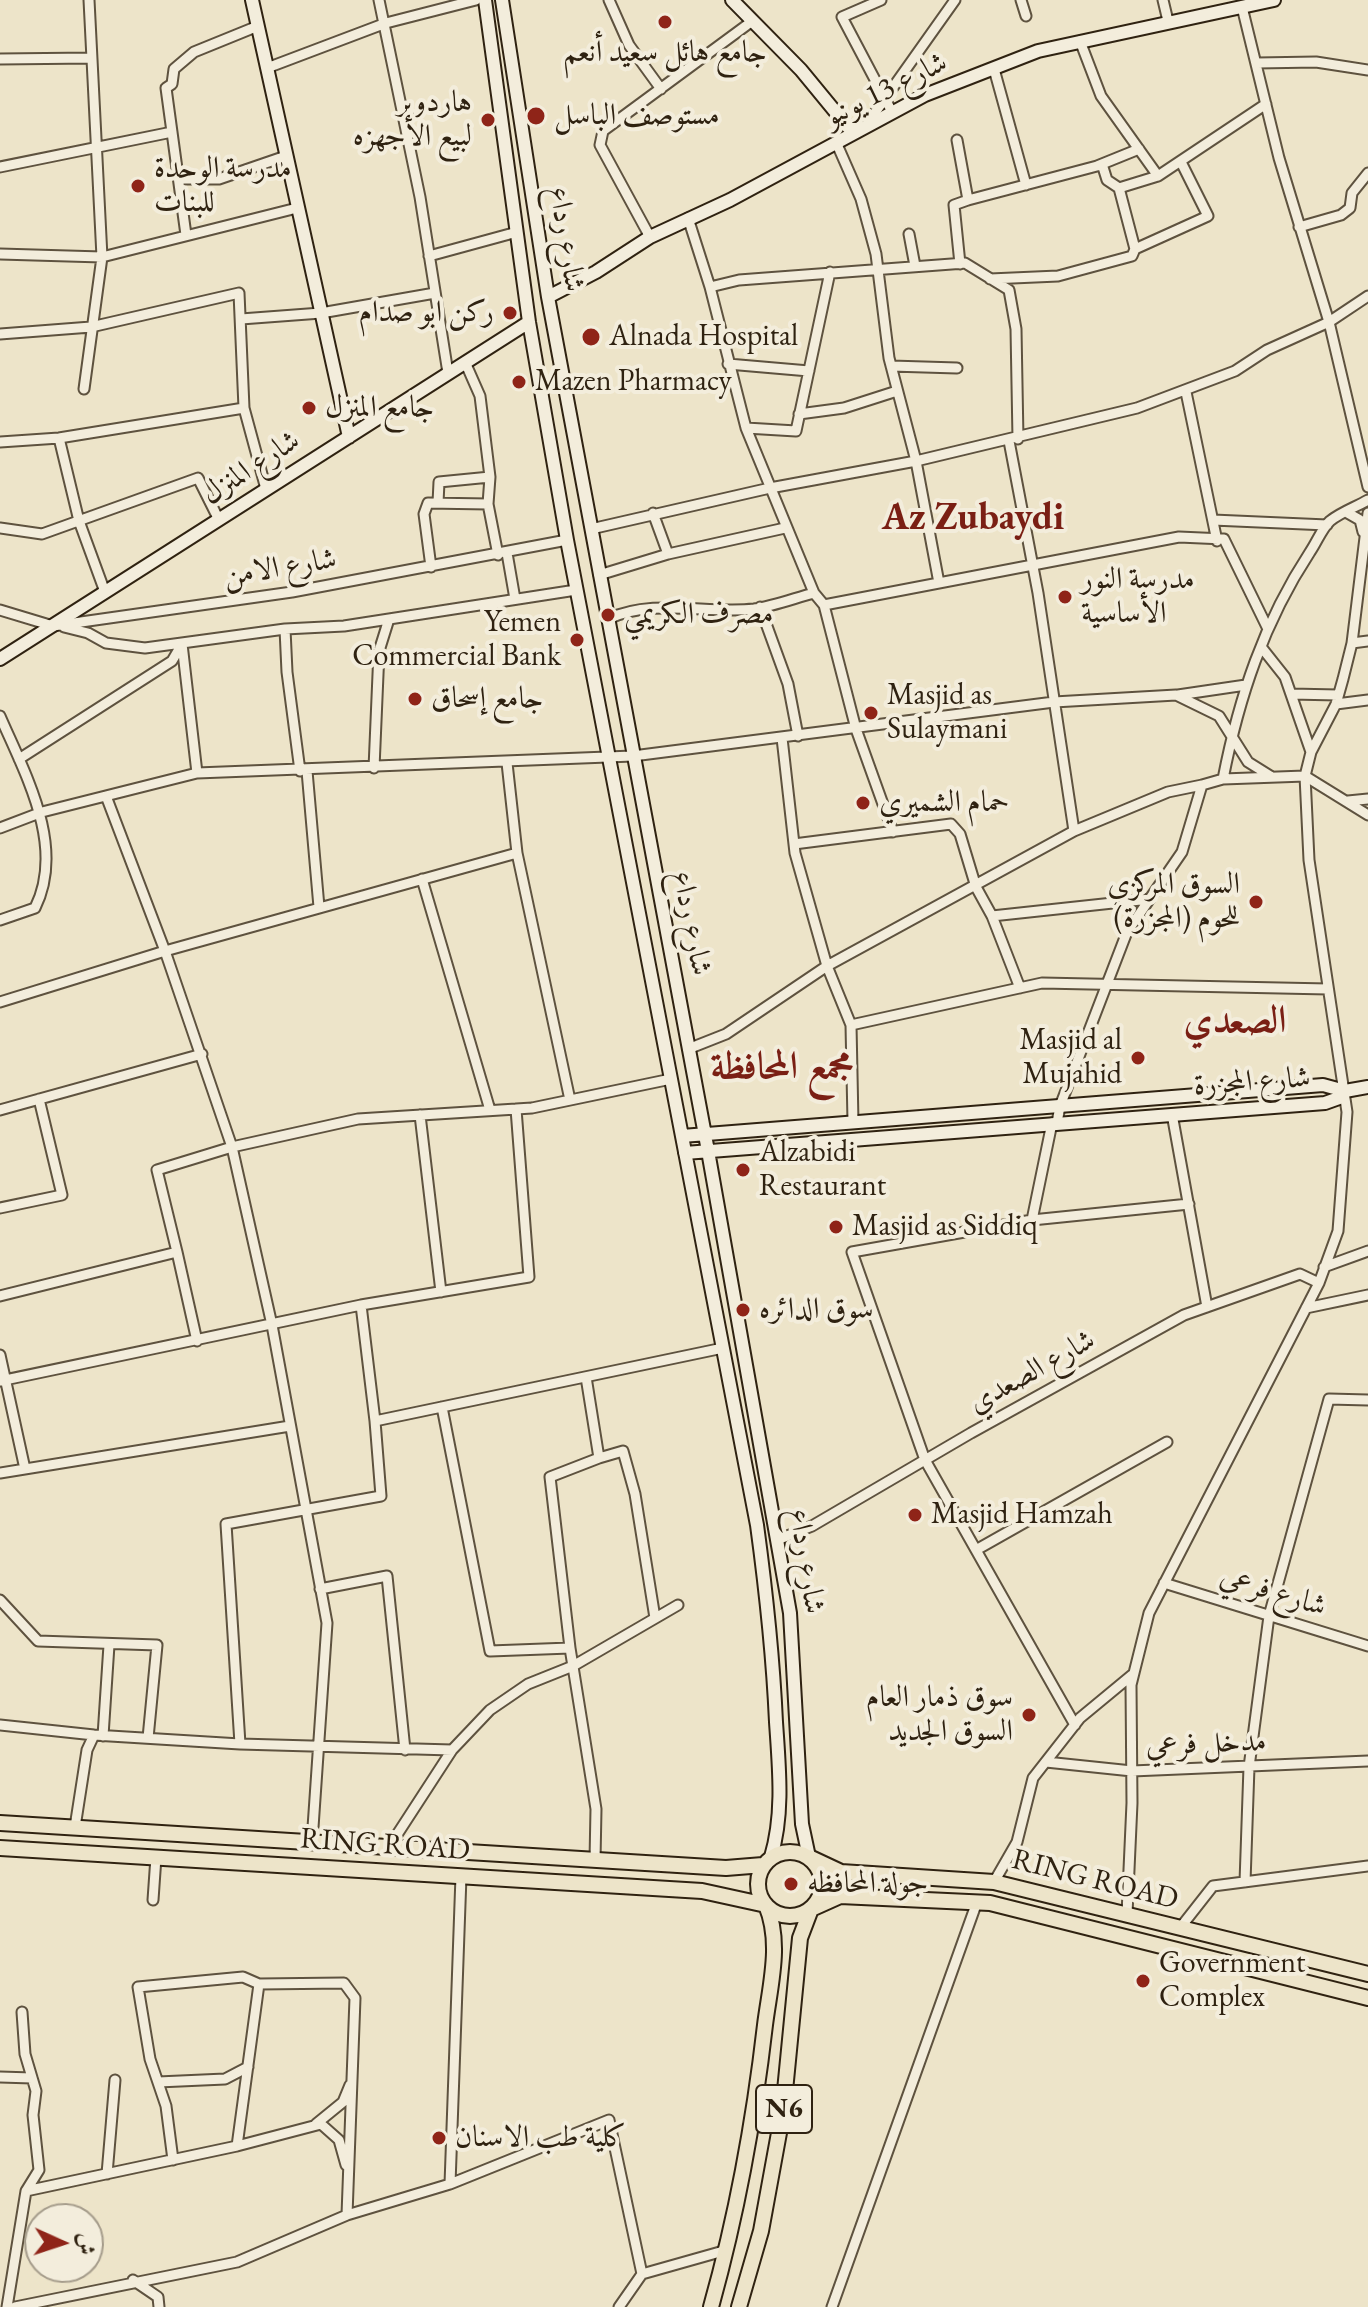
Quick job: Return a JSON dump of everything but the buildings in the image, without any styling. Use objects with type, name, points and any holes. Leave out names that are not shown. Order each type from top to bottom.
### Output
[{"type":"main road","points":[[252,0],[349,437]]},
{"type":"main road","name":"شارع رداع","points":[[485,0],[529,322],[567,540],[723,1348],[771,1619],[779,1770],[778,1833],[767,1861]]},
{"type":"main road","name":"شارع رداع","points":[[502,0],[548,297],[705,1134],[790,1613],[802,1824],[809,1857]]},
{"type":"main road","points":[[732,0],[801,70],[852,132]]},
{"type":"main road","name":"شارع 13 يونيو","points":[[548,297],[596,272],[650,237],[867,124],[994,69],[1038,51],[1274,0]]},
{"type":"main road","name":"شارع المنزل","points":[[0,659],[529,322]]},
{"type":"main road","name":"شارع المجزرة","points":[[682,1136],[1323,1085],[1345,1091]]},
{"type":"main road","points":[[1345,1091],[1368,1087]]},
{"type":"main road","name":"شارع المجزرة","points":[[685,1153],[1330,1103],[1345,1091]]},
{"type":"main road","name":"RING ROAD","points":[[0,1823],[746,1869],[767,1861]]},
{"type":"main road","points":[[150,1832],[152,1857]]},
{"type":"main road","name":"RING ROAD","points":[[0,1848],[702,1891],[766,1905]]},
{"type":"main road","points":[[790,1851],[809,1857],[816,1864],[823,1882],[822,1892],[811,1909],[793,1916],[773,1912],[766,1905],[758,1886],[767,1861],[790,1851]]},
{"type":"main road","name":"RING ROAD","points":[[809,1857],[841,1872],[994,1882],[1368,1974]]},
{"type":"main road","name":"RING ROAD","points":[[811,1909],[840,1896],[977,1902],[1063,1919],[1368,1998]]},
{"type":"main road","points":[[1063,1919],[1068,1900]]},
{"type":"main road","name":"N6","points":[[711,2307],[727,2250],[755,2107],[776,1936],[766,1905]]},
{"type":"main road","name":"N6","points":[[739,2307],[761,2231],[783,2111],[800,1938],[811,1909]]},
{"type":"main road","points":[[763,2043],[790,2043]]},
{"type":"street","points":[[84,389],[102,257],[99,145],[89,0]]},
{"type":"street","points":[[379,0],[386,23],[448,373]]},
{"type":"street","points":[[267,68],[386,23],[476,0]]},
{"type":"street","points":[[609,0],[629,45],[661,89]]},
{"type":"street","points":[[881,0],[866,2],[842,17],[892,112]]},
{"type":"street","points":[[867,124],[955,0]]},
{"type":"street","points":[[1021,0],[1026,16]]},
{"type":"street","points":[[1163,0],[1168,21]]},
{"type":"street","points":[[1242,7],[1299,227],[1329,322],[1368,487]]},
{"type":"street","points":[[650,237],[600,145],[603,131],[751,22]]},
{"type":"street","points":[[186,235],[166,88],[172,84],[174,69],[194,52],[258,26]]},
{"type":"street","points":[[1080,41],[1101,96],[1158,176]]},
{"type":"street","points":[[0,59],[91,58]]},
{"type":"street","points":[[1257,63],[1316,62],[1368,70]]},
{"type":"street","points":[[994,69],[1026,185]]},
{"type":"street","points":[[1119,188],[1158,176],[1266,104]]},
{"type":"street","points":[[0,167],[172,132]]},
{"type":"street","points":[[957,140],[968,200]]},
{"type":"street","points":[[836,142],[861,199],[878,268],[891,366],[916,461],[939,583]]},
{"type":"street","points":[[960,264],[954,205],[1102,164],[1139,149]]},
{"type":"street","points":[[179,179],[219,179],[286,156]]},
{"type":"street","points":[[1135,249],[1208,216],[1181,162]]},
{"type":"street","points":[[990,279],[1058,276],[1132,256],[1135,249],[1119,188],[1107,180],[1102,164]]},
{"type":"street","points":[[1299,227],[1341,215],[1350,208],[1352,193],[1368,173]]},
{"type":"street","points":[[0,254],[102,257],[297,208]]},
{"type":"street","points":[[688,218],[710,287],[746,428],[785,528],[814,593],[824,605],[856,729],[893,832]]},
{"type":"street","points":[[429,256],[517,232]]},
{"type":"street","points":[[909,234],[915,266]]},
{"type":"street","points":[[710,287],[739,280],[965,263],[1009,290],[1016,329],[1014,440],[1074,831]]},
{"type":"street","points":[[746,428],[796,431],[830,272]]},
{"type":"street","points":[[0,334],[91,327],[239,293],[244,408],[266,489]]},
{"type":"street","points":[[241,319],[321,313],[435,293]]},
{"type":"street","points":[[591,529],[770,488],[1014,440],[1186,392],[1235,371],[1267,350],[1329,322],[1368,296]]},
{"type":"street","points":[[465,362],[480,396],[490,477],[488,504],[515,599]]},
{"type":"street","points":[[728,364],[809,371]]},
{"type":"street","points":[[891,366],[957,368]]},
{"type":"street","points":[[799,414],[844,408],[897,391]]},
{"type":"street","points":[[1186,392],[1217,541]]},
{"type":"street","points":[[0,442],[59,438],[244,408]]},
{"type":"street","points":[[59,438],[79,521],[105,592]]},
{"type":"street","points":[[438,503],[439,482],[490,477]]},
{"type":"street","points":[[0,528],[42,534],[198,478],[219,520]]},
{"type":"street","points":[[1223,779],[1232,732],[1267,627],[1293,577],[1327,525],[1368,500]]},
{"type":"street","points":[[431,567],[424,514],[428,503],[488,504]]},
{"type":"street","points":[[1346,512],[1360,520],[1364,538]]},
{"type":"street","points":[[653,513],[668,554]]},
{"type":"street","points":[[1127,1914],[1133,1675],[1149,1613],[1319,1283],[1338,1231],[1347,1133],[1345,1091],[1309,860],[1305,776],[1311,752],[1337,700],[1352,643],[1364,568],[1368,513]]},
{"type":"street","points":[[1213,520],[1327,525]]},
{"type":"street","points":[[599,575],[668,554],[785,528]]},
{"type":"street","points":[[824,605],[1179,537],[1224,539],[1267,627]]},
{"type":"street","name":"شارع الامن","points":[[0,610],[55,625],[292,592],[567,540]]},
{"type":"street","points":[[55,625],[88,633],[106,643],[145,648],[285,629],[344,626],[576,590]]},
{"type":"street","points":[[608,619],[623,612],[658,609],[760,607],[814,593]]},
{"type":"street","points":[[760,607],[788,684],[798,736]]},
{"type":"street","points":[[374,768],[379,651],[389,619]]},
{"type":"street","points":[[285,629],[287,672],[304,771],[319,907]]},
{"type":"street","points":[[1352,643],[1368,641]]},
{"type":"street","points":[[19,759],[172,661],[182,644]]},
{"type":"street","points":[[182,644],[197,773]]},
{"type":"street","points":[[1262,648],[1285,677],[1311,752]]},
{"type":"street","points":[[0,828],[42,812],[197,773],[633,756],[1054,702],[1176,695],[1246,685]]},
{"type":"street","points":[[1291,694],[1337,700],[1368,700]]},
{"type":"street","points":[[1176,695],[1219,716],[1232,732],[1248,762],[1272,777]]},
{"type":"street","points":[[0,716],[42,812],[46,887],[35,908],[0,920]]},
{"type":"street","points":[[782,738],[794,844],[827,966],[851,1025],[853,1122]]},
{"type":"street","points":[[507,763],[517,853],[570,1100]]},
{"type":"street","points":[[688,1049],[726,1034],[827,966],[1074,831],[1168,792],[1223,779],[1305,776],[1368,815]]},
{"type":"street","points":[[1032,1220],[1054,1123],[1127,932],[1182,852],[1202,785]]},
{"type":"street","points":[[106,796],[202,1054],[232,1147],[272,1325],[327,1623],[321,1749],[312,1842]]},
{"type":"street","points":[[1348,801],[1368,799]]},
{"type":"street","points":[[794,844],[951,824],[960,834],[976,887],[992,916],[1020,988]]},
{"type":"street","points":[[0,1002],[165,951],[517,853]]},
{"type":"street","points":[[422,879],[490,1110]]},
{"type":"street","points":[[992,916],[1150,899]]},
{"type":"street","points":[[851,1025],[1042,983],[1328,989]]},
{"type":"street","points":[[0,1110],[202,1054]]},
{"type":"street","points":[[197,1341],[157,1170],[232,1147],[358,1119],[516,1109],[671,1079]]},
{"type":"street","points":[[0,1208],[62,1195],[39,1099]]},
{"type":"street","points":[[2,1380],[361,1305],[529,1277],[516,1109]]},
{"type":"street","points":[[1172,1114],[1207,1307]]},
{"type":"street","points":[[420,1115],[441,1292]]},
{"type":"street","points":[[1075,1725],[925,1460],[852,1252],[1032,1220],[1189,1204]]},
{"type":"street","points":[[1324,1267],[1368,1251]]},
{"type":"street","points":[[0,1296],[177,1252]]},
{"type":"street","name":"شارع الصعدي","points":[[777,1540],[812,1526],[1171,1322],[1300,1274],[1319,1283]]},
{"type":"street","points":[[1306,1308],[1368,1295]]},
{"type":"street","points":[[240,1744],[226,1524],[306,1512],[381,1496],[361,1305]]},
{"type":"street","points":[[375,1421],[723,1348]]},
{"type":"street","points":[[0,1355],[2,1380],[25,1469]]},
{"type":"street","points":[[586,1377],[599,1458]]},
{"type":"street","points":[[1245,1882],[1249,1767],[1269,1616],[1329,1399],[1368,1400]]},
{"type":"street","points":[[442,1407],[490,1651],[570,1648]]},
{"type":"street","points":[[0,1473],[290,1426]]},
{"type":"street","points":[[976,1550],[1167,1442]]},
{"type":"street","points":[[595,1860],[596,1809],[570,1648],[550,1477],[623,1451],[635,1494],[655,1618]]},
{"type":"street","points":[[320,1589],[387,1576],[405,1750]]},
{"type":"street","name":"شارع فرعي","points":[[1164,1583],[1368,1646]]},
{"type":"street","points":[[0,1600],[38,1641],[157,1645],[148,1738]]},
{"type":"street","points":[[389,1847],[452,1750],[490,1710],[528,1684],[573,1666],[678,1605]]},
{"type":"street","points":[[75,1827],[87,1750],[99,1736],[109,1645]]},
{"type":"street","points":[[994,1882],[1017,1842],[1033,1778],[1075,1725],[1133,1675]]},
{"type":"street","points":[[0,1725],[99,1736],[321,1749],[452,1750]]},
{"type":"street","name":"مدخل فرعي","points":[[1046,1762],[1132,1771],[1368,1761]]},
{"type":"street","points":[[152,1857],[153,1900]]},
{"type":"street","points":[[1180,1928],[1213,1886],[1368,1866]]},
{"type":"street","points":[[450,2184],[461,1876]]},
{"type":"street","points":[[832,2307],[977,1902]]},
{"type":"street","points":[[173,2160],[166,2106],[150,2059],[138,1987],[243,1977],[259,1984],[344,1983],[355,1998],[347,2215]]},
{"type":"street","points":[[237,2146],[259,1984]]},
{"type":"street","points":[[7,2307],[26,2191],[39,2170],[33,2115],[36,2091],[25,2054],[22,2012]]},
{"type":"street","points":[[158,2082],[225,2079],[248,2067]]},
{"type":"street","points":[[0,2077],[32,2078]]},
{"type":"street","points":[[309,2127],[326,2119],[343,2102],[352,2078]]},
{"type":"street","points":[[107,2174],[115,2080]]},
{"type":"street","points":[[15,2307],[133,2280],[237,2262],[347,2215],[450,2184],[609,2120],[642,2274]]},
{"type":"street","points":[[26,2191],[237,2146],[321,2124],[339,2140],[349,2174]]},
{"type":"street","points":[[619,2307],[642,2274],[727,2250]]},
{"type":"street","points":[[133,2280],[158,2297],[159,2307]]},
{"type":"place","name":"جامع هائل سعيد أنعم","points":[[665,22]]},
{"type":"place","name":"مستوصف الباسل","points":[[536,116]]},
{"type":"place","name":"هاردوير لبيع الأجهزه","points":[[488,120]]},
{"type":"place","name":"مدرسة الوحدة للبنات","points":[[138,186]]},
{"type":"place","name":"ركن ابو صدام","points":[[510,313]]},
{"type":"place","name":"Alnada Hospital","points":[[591,337]]},
{"type":"place","name":"Mazen Pharmacy","points":[[519,382]]},
{"type":"place","name":"جامع المنزل","points":[[309,408]]},
{"type":"place","name":"مدرسة النور الأساسية","points":[[1065,597]]},
{"type":"place","name":"مصرف الكريمي","points":[[608,615]]},
{"type":"place","name":"Yemen Commercial Bank","points":[[577,640]]},
{"type":"place","name":"جامع إسحاق","points":[[415,699]]},
{"type":"place","name":"Masjid as Sulaymani","points":[[871,713]]},
{"type":"place","name":"حمام الشميري","points":[[863,803]]},
{"type":"place","name":"السوق المركزي للحوم (المجزرة)","points":[[1256,902]]},
{"type":"place","name":"Masjid al Mujahid","points":[[1138,1058]]},
{"type":"place","name":"Alzabidi Restaurant","points":[[743,1170]]},
{"type":"place","name":"Masjid as Siddiq","points":[[836,1227]]},
{"type":"place","name":"سوق الدائره","points":[[743,1310]]},
{"type":"place","name":"Masjid Hamzah","points":[[915,1515]]},
{"type":"place","name":"سوق ذمار العام السوق الجديد","points":[[1029,1715]]},
{"type":"place","name":"جولة المحافظه","points":[[791,1884]]},
{"type":"place","name":"Government Complex","points":[[1143,1981]]},
{"type":"place","name":"كلية طب الاسنان","points":[[439,2138]]},
{"type":"district","name":"Az Zubaydi","points":[[973,519]]},
{"type":"district","name":"الصعدي","points":[[1235,1022]]},
{"type":"district","name":"مجمع المحافظة","points":[[782,1068]]}]
